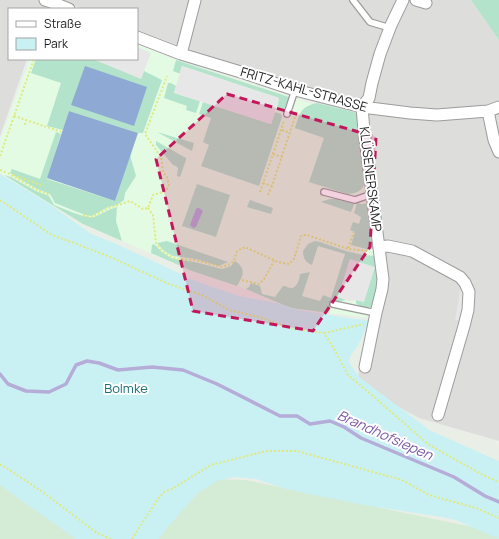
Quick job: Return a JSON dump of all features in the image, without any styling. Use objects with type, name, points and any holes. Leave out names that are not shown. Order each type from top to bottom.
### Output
[{"type":"street","points":[[44,0],[66,8]]},
{"type":"street","points":[[181,54],[195,0]]},
{"type":"street","points":[[362,107],[369,98],[380,54],[403,0]]},
{"type":"street","name":"FRITZ-KAHL-STRASSE","points":[[138,37],[181,54],[295,90],[362,107],[410,114],[437,114],[494,109]]},
{"type":"street","name":"KLÜSENERSKAMP","points":[[362,107],[383,278],[382,289],[364,367]]},
{"type":"street","points":[[494,109],[494,140],[499,152]]},
{"type":"street","name":"KLÜSENERSKAMP","points":[[380,250],[388,246],[412,251],[460,277],[465,283],[469,292],[468,310],[464,326],[438,415]]},
{"type":"lane","points":[[353,0],[370,22],[390,28]]},
{"type":"lane","points":[[287,114],[295,90]]},
{"type":"lane","points":[[324,192],[356,200],[372,194]]},
{"type":"lane","points":[[333,304],[375,319]]},
{"type":"path","points":[[0,156],[34,60]]},
{"type":"path","points":[[148,208],[153,196],[166,191],[169,185],[167,177],[163,172],[160,157],[145,134],[168,76]]},
{"type":"path","points":[[268,195],[298,109],[290,106]]},
{"type":"path","points":[[260,192],[287,114]]},
{"type":"path","points":[[14,116],[62,132]]},
{"type":"path","points":[[24,124],[26,120]]},
{"type":"path","points":[[281,130],[290,133]]},
{"type":"path","points":[[273,154],[282,157]]},
{"type":"path","points":[[0,170],[40,185]]},
{"type":"path","points":[[8,173],[37,190],[50,195]]},
{"type":"path","points":[[263,183],[272,186]]},
{"type":"path","points":[[0,200],[52,235],[110,257],[169,284],[202,294],[229,310],[290,328],[324,333],[368,323],[375,319]]},
{"type":"path","points":[[83,215],[92,217],[109,208],[130,201],[143,209],[148,208]]},
{"type":"path","points":[[148,208],[153,215],[156,243],[163,252],[178,259],[195,260],[222,267],[234,261],[237,250],[245,247],[278,262],[289,264],[294,259],[301,236],[304,235],[348,248],[380,250]]},
{"type":"path","points":[[348,248],[354,232]]},
{"type":"path","points":[[242,280],[259,284],[264,279],[274,260]]},
{"type":"path","points":[[324,333],[348,376],[428,444],[481,474],[499,482]]},
{"type":"path","points":[[132,539],[164,492],[172,489],[211,465],[266,451],[298,451],[402,480],[429,495],[476,508],[499,518]]},
{"type":"path","points":[[0,464],[40,490],[97,533],[112,539]]},
{"type":"highlighted area","points":[[227,94],[376,137],[370,247],[313,331],[193,311],[156,159]]},
{"type":"shaded area","points":[[0,0],[48,0],[45,8],[8,8],[8,60],[27,60],[0,136]]},
{"type":"shaded area","points":[[60,0],[471,0],[499,40],[499,441],[419,418],[393,404],[358,379],[359,366],[366,367],[386,280],[366,105],[196,52],[138,30],[138,8],[80,8]]},
{"type":"shaded area","points":[[471,0],[499,0],[499,40]]},
{"type":"shaded area","points":[[138,44],[176,60],[354,117],[378,277],[370,318],[291,308],[246,289],[192,271],[83,224],[0,173],[0,140],[30,60],[138,60]]},
{"type":"shaded area","points":[[138,47],[151,53],[141,79],[95,60],[138,60]]},
{"type":"shaded area","points":[[36,60],[96,60],[141,78],[144,71],[162,80],[143,133],[138,133],[69,111],[63,130],[47,126],[61,83],[31,73]]},
{"type":"shaded area","points":[[176,60],[289,97],[284,109],[282,110],[277,108],[279,98],[182,66],[180,73],[173,71]]},
{"type":"shaded area","points":[[85,66],[147,87],[134,126],[71,105]]},
{"type":"shaded area","points":[[182,66],[279,98],[271,124],[174,93]]},
{"type":"shaded area","points":[[168,83],[176,86],[174,93],[200,101],[196,113],[186,110],[187,106],[164,98]]},
{"type":"shaded area","points":[[203,102],[271,124],[275,112],[281,114],[282,117],[259,186],[201,166],[209,145],[203,142],[211,118],[199,114]]},
{"type":"shaded area","points":[[317,103],[358,113],[366,178],[364,185],[358,192],[347,194],[309,182],[324,138],[295,128],[302,111],[307,106]]},
{"type":"shaded area","points":[[69,111],[138,133],[115,201],[47,178]]},
{"type":"shaded area","points":[[56,132],[61,134],[47,179],[115,201],[130,155],[136,176],[125,193],[124,200],[117,205],[108,207],[92,216],[85,215],[55,203],[50,194],[37,189],[10,173],[12,169],[40,179]]},
{"type":"shaded area","points":[[157,132],[194,143],[192,151]]},
{"type":"shaded area","points":[[156,141],[186,158],[180,177],[177,176],[178,168],[173,165],[156,145]]},
{"type":"shaded area","points":[[4,175],[49,196],[54,205],[80,215],[94,217],[117,207],[116,221],[122,241],[83,224]]},
{"type":"shaded area","points":[[197,184],[230,195],[216,237],[182,226]]},
{"type":"shaded area","points":[[330,199],[342,199],[355,202],[351,212],[321,202]]},
{"type":"shaded area","points":[[250,200],[273,208],[271,214],[247,207]]},
{"type":"shaded area","points":[[357,203],[370,203],[375,249],[367,249],[351,245],[355,232],[350,230],[353,222],[359,224],[361,217],[354,213]]},
{"type":"shaded area","points":[[198,208],[203,211],[196,227],[193,228],[190,225],[196,209]]},
{"type":"shaded area","points":[[167,241],[228,262],[219,266],[196,259],[173,256],[164,251],[157,243]]},
{"type":"shaded area","points":[[315,241],[346,251],[376,256],[379,280],[373,306],[364,307],[359,306],[356,303],[356,300],[364,302],[350,260],[338,297],[346,300],[332,303],[329,313],[291,308],[246,289],[251,283],[260,286],[262,294],[275,297],[283,286],[291,288],[296,286],[299,281],[300,274],[310,272],[302,296],[320,301],[323,295],[331,298],[345,254],[318,246],[312,265],[305,260],[303,251],[308,244]]},
{"type":"shaded area","points":[[154,244],[171,258],[179,260],[195,262],[222,269],[231,266],[235,261],[241,267],[243,273],[241,279],[237,286],[192,271],[151,253],[152,245]]},
{"type":"shaded area","points":[[350,259],[375,267],[364,302],[356,300],[349,301],[338,297]]},
{"type":"shaded area","points":[[464,288],[462,323],[455,319],[460,289]]},
{"type":"shaded area","points":[[206,479],[246,480],[487,530],[499,536],[499,539],[157,539]]},
{"type":"shaded area","points":[[0,481],[78,539],[0,539]]},
{"type":"green space","name":"Bolmke","points":[[0,174],[48,203],[90,233],[190,279],[239,296],[277,303],[299,310],[369,320],[357,347],[351,355],[349,362],[359,377],[429,430],[499,461],[499,539],[456,520],[370,506],[286,489],[256,479],[234,477],[217,481],[198,493],[159,539],[76,539],[0,485]]},
{"type":"waterway","name":"Brandhofsiepen","points":[[0,374],[8,384],[26,391],[49,392],[66,384],[76,365],[87,361],[99,363],[118,370],[152,367],[183,370],[217,384],[280,416],[297,416],[310,424],[330,421],[344,427],[361,438],[454,477],[485,496],[499,502]]}]
